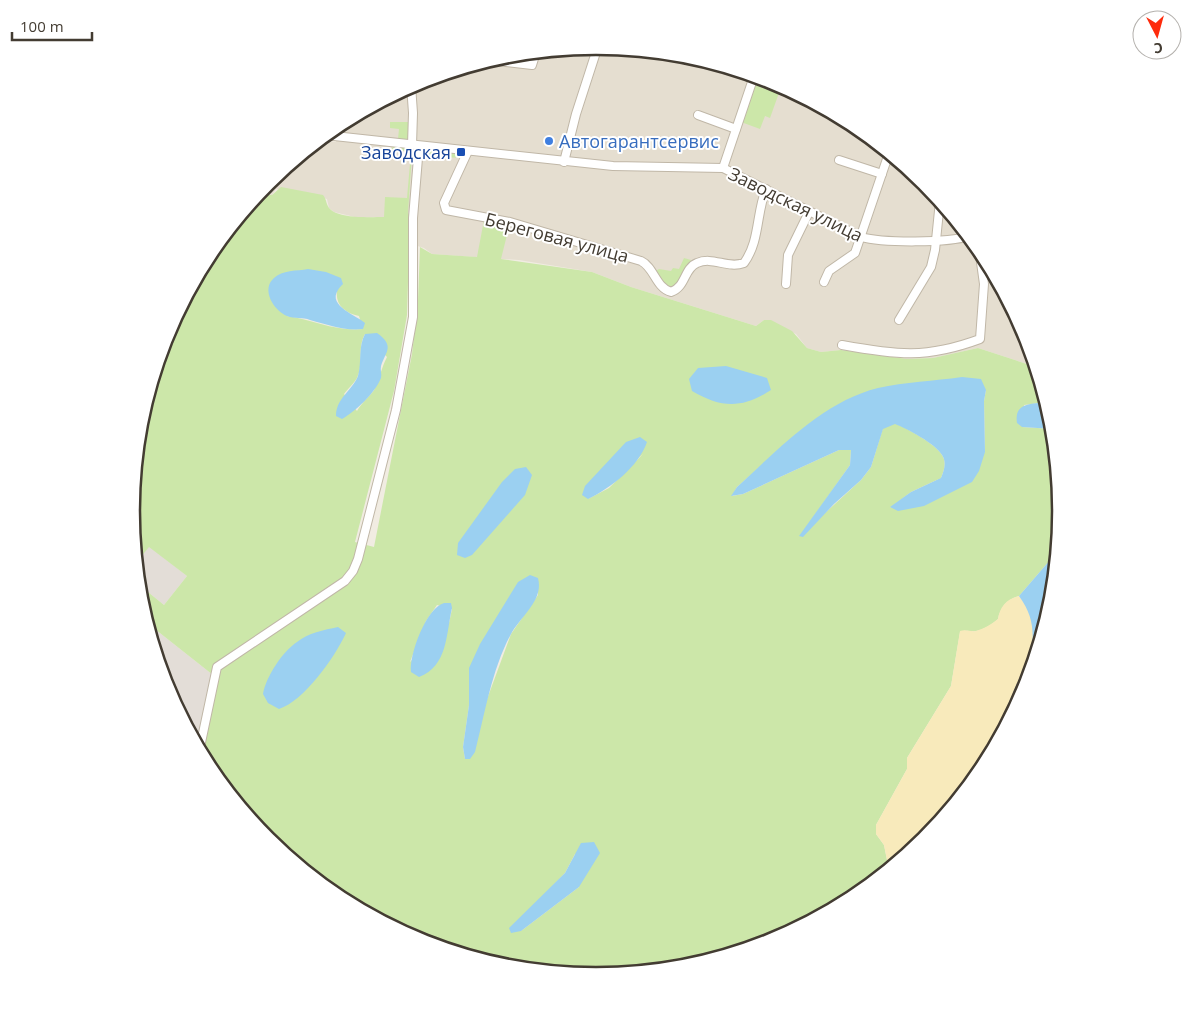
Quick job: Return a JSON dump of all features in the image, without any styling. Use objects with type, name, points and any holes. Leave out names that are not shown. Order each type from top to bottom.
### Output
[{"type":"street","points":[[564,162],[576,114],[595,55]]},
{"type":"street","points":[[512,63],[532,66],[534,59]]},
{"type":"street","points":[[723,168],[752,82]]},
{"type":"street","points":[[201,741],[217,667],[345,581],[353,571],[358,559],[396,410],[413,317],[416,146],[412,94]]},
{"type":"street","points":[[698,115],[736,129]]},
{"type":"street","name":"Заводская улица","points":[[339,134],[416,146],[468,150],[564,162],[612,166],[723,168],[861,237],[874,240],[956,240],[961,238]]},
{"type":"street","name":"Береговая улица","points":[[468,150],[444,204],[446,210],[510,222],[641,260],[647,264],[664,289],[671,292],[681,286],[692,266],[697,262],[713,260],[726,265],[744,263],[754,246],[760,204],[766,189]]},
{"type":"street","points":[[840,160],[882,174]]},
{"type":"street","points":[[824,282],[828,271],[851,258],[861,237],[887,160]]},
{"type":"street","points":[[899,320],[931,267],[939,211]]},
{"type":"street","points":[[786,284],[788,256],[809,212]]},
{"type":"street","points":[[842,345],[910,354],[935,353],[980,340],[984,284],[982,268]]},
{"type":"shaded area","points":[[596,55],[656,59],[685,64],[743,79],[798,102],[824,116],[874,149],[897,168],[919,189],[958,234],[976,258],[991,283],[1018,337],[1028,364],[978,348],[933,358],[907,359],[841,350],[821,352],[807,348],[796,334],[764,320],[756,326],[631,287],[592,272],[519,260],[432,254],[424,248],[408,243],[410,216],[359,218],[334,212],[329,208],[327,199],[276,189],[272,195],[268,195],[318,149],[329,141],[336,142],[337,136],[342,132],[394,102],[449,79],[478,71],[504,65],[530,68],[536,65],[538,59]]},
{"type":"shaded area","points":[[149,546],[187,576],[164,605],[146,591],[141,556]]},
{"type":"shaded area","points":[[155,629],[213,675],[200,738],[174,686]]},
{"type":"green space","points":[[756,84],[779,93],[770,118],[765,116],[760,129],[741,122]]},
{"type":"green space","points":[[390,122],[410,122],[408,141],[388,140],[388,138],[398,139],[399,129],[390,128]]},
{"type":"green space","points":[[394,146],[410,148],[412,153],[408,213],[410,216],[407,315],[394,391],[355,542],[374,547],[412,354],[418,301],[420,247],[432,254],[477,257],[484,220],[510,223],[501,259],[592,272],[631,287],[756,326],[764,320],[771,320],[792,331],[807,348],[821,352],[841,350],[907,359],[933,358],[978,348],[1028,364],[1039,403],[1024,405],[1022,427],[1045,428],[1052,482],[1050,560],[1019,596],[1005,604],[996,621],[979,630],[960,632],[951,686],[907,758],[907,769],[876,825],[876,834],[884,845],[888,863],[850,891],[824,907],[798,921],[743,944],[685,959],[656,964],[596,968],[566,967],[536,964],[478,952],[449,944],[394,921],[342,891],[318,874],[295,855],[253,812],[216,765],[201,740],[213,675],[155,629],[146,591],[164,605],[187,576],[149,547],[142,556],[140,541],[140,482],[148,422],[155,393],[174,337],[201,283],[216,258],[268,195],[272,195],[281,187],[323,195],[330,209],[341,214],[356,217],[384,217],[385,197],[407,198],[411,152],[391,149]],"holes":[[[337,290],[339,304],[349,313],[359,316],[363,329],[344,329],[287,316]],[[365,334],[387,357],[374,390],[357,411],[344,394],[356,380],[359,373],[361,345]],[[986,390],[984,401],[985,452],[941,478],[945,466],[942,455],[934,446],[895,423],[883,428],[871,467],[861,480],[800,536],[850,465],[851,450],[839,450],[743,494],[732,496],[737,487],[810,423]],[[643,454],[609,488],[588,499]],[[940,478],[890,508],[911,492]],[[538,578],[538,595],[511,634],[465,759],[463,747],[469,705]],[[437,605],[452,609],[449,623],[410,662],[426,621]],[[575,854],[579,887],[521,931],[545,894],[565,873]]]},
{"type":"green space","points":[[425,150],[461,154],[462,158],[422,156]]},
{"type":"green space","points":[[684,258],[691,260],[673,289],[664,285],[656,271],[659,269],[671,271],[673,268],[679,269]]},
{"type":"sand","points":[[1019,596],[1029,610],[1034,632],[1028,658],[1011,700],[991,740],[976,765],[958,789],[919,834],[888,863],[884,845],[876,834],[876,825],[907,769],[907,758],[951,686],[960,631],[976,631],[998,619],[1004,604]]},
{"type":"water","points":[[308,269],[326,272],[341,278],[343,284],[338,289],[337,301],[345,310],[365,323],[363,329],[342,328],[307,319],[290,317],[277,309],[270,299],[270,283],[277,275]]},
{"type":"water","points":[[377,333],[386,342],[388,349],[381,366],[381,378],[374,390],[364,401],[342,419],[336,416],[337,410],[341,399],[358,376],[365,334]]},
{"type":"water","points":[[726,366],[767,378],[771,390],[750,401],[732,404],[712,401],[692,391],[689,379],[698,368]]},
{"type":"water","points":[[962,377],[981,379],[986,390],[984,401],[985,452],[979,471],[972,482],[924,506],[898,511],[890,507],[911,492],[941,478],[945,464],[944,458],[934,446],[895,424],[883,429],[871,467],[861,480],[834,504],[803,537],[799,536],[850,465],[851,450],[839,450],[743,494],[731,496],[737,487],[785,443],[838,404],[878,388]]},
{"type":"water","points":[[1039,403],[1045,428],[1022,427],[1017,423],[1018,412],[1029,404]]},
{"type":"water","points":[[640,437],[647,442],[631,468],[615,482],[588,499],[582,495],[585,486],[626,442]]},
{"type":"water","points":[[526,467],[532,475],[525,495],[472,555],[465,558],[457,555],[458,543],[502,482],[515,469]]},
{"type":"water","points":[[1050,560],[1044,601],[1032,645],[1031,621],[1027,609],[1019,596]]},
{"type":"water","points":[[530,575],[538,578],[538,594],[535,601],[515,627],[504,648],[490,692],[475,752],[470,759],[465,759],[463,747],[469,705],[469,668],[480,644],[518,582]]},
{"type":"water","points":[[444,603],[451,603],[452,608],[447,638],[441,657],[436,665],[419,677],[411,672],[416,644],[431,614]]},
{"type":"water","points":[[338,627],[346,633],[327,665],[308,688],[289,704],[279,709],[268,703],[263,694],[265,687],[280,658],[291,646],[306,636]]},
{"type":"water","points":[[1027,660],[1018,686],[1002,719]]},
{"type":"water","points":[[594,842],[600,853],[579,887],[521,931],[511,933],[509,928],[565,873],[581,843]]},
{"type":"place","name":"Автогарантсервис","points":[[549,141]]},
{"type":"place","name":"Заводская","points":[[461,152]]}]
